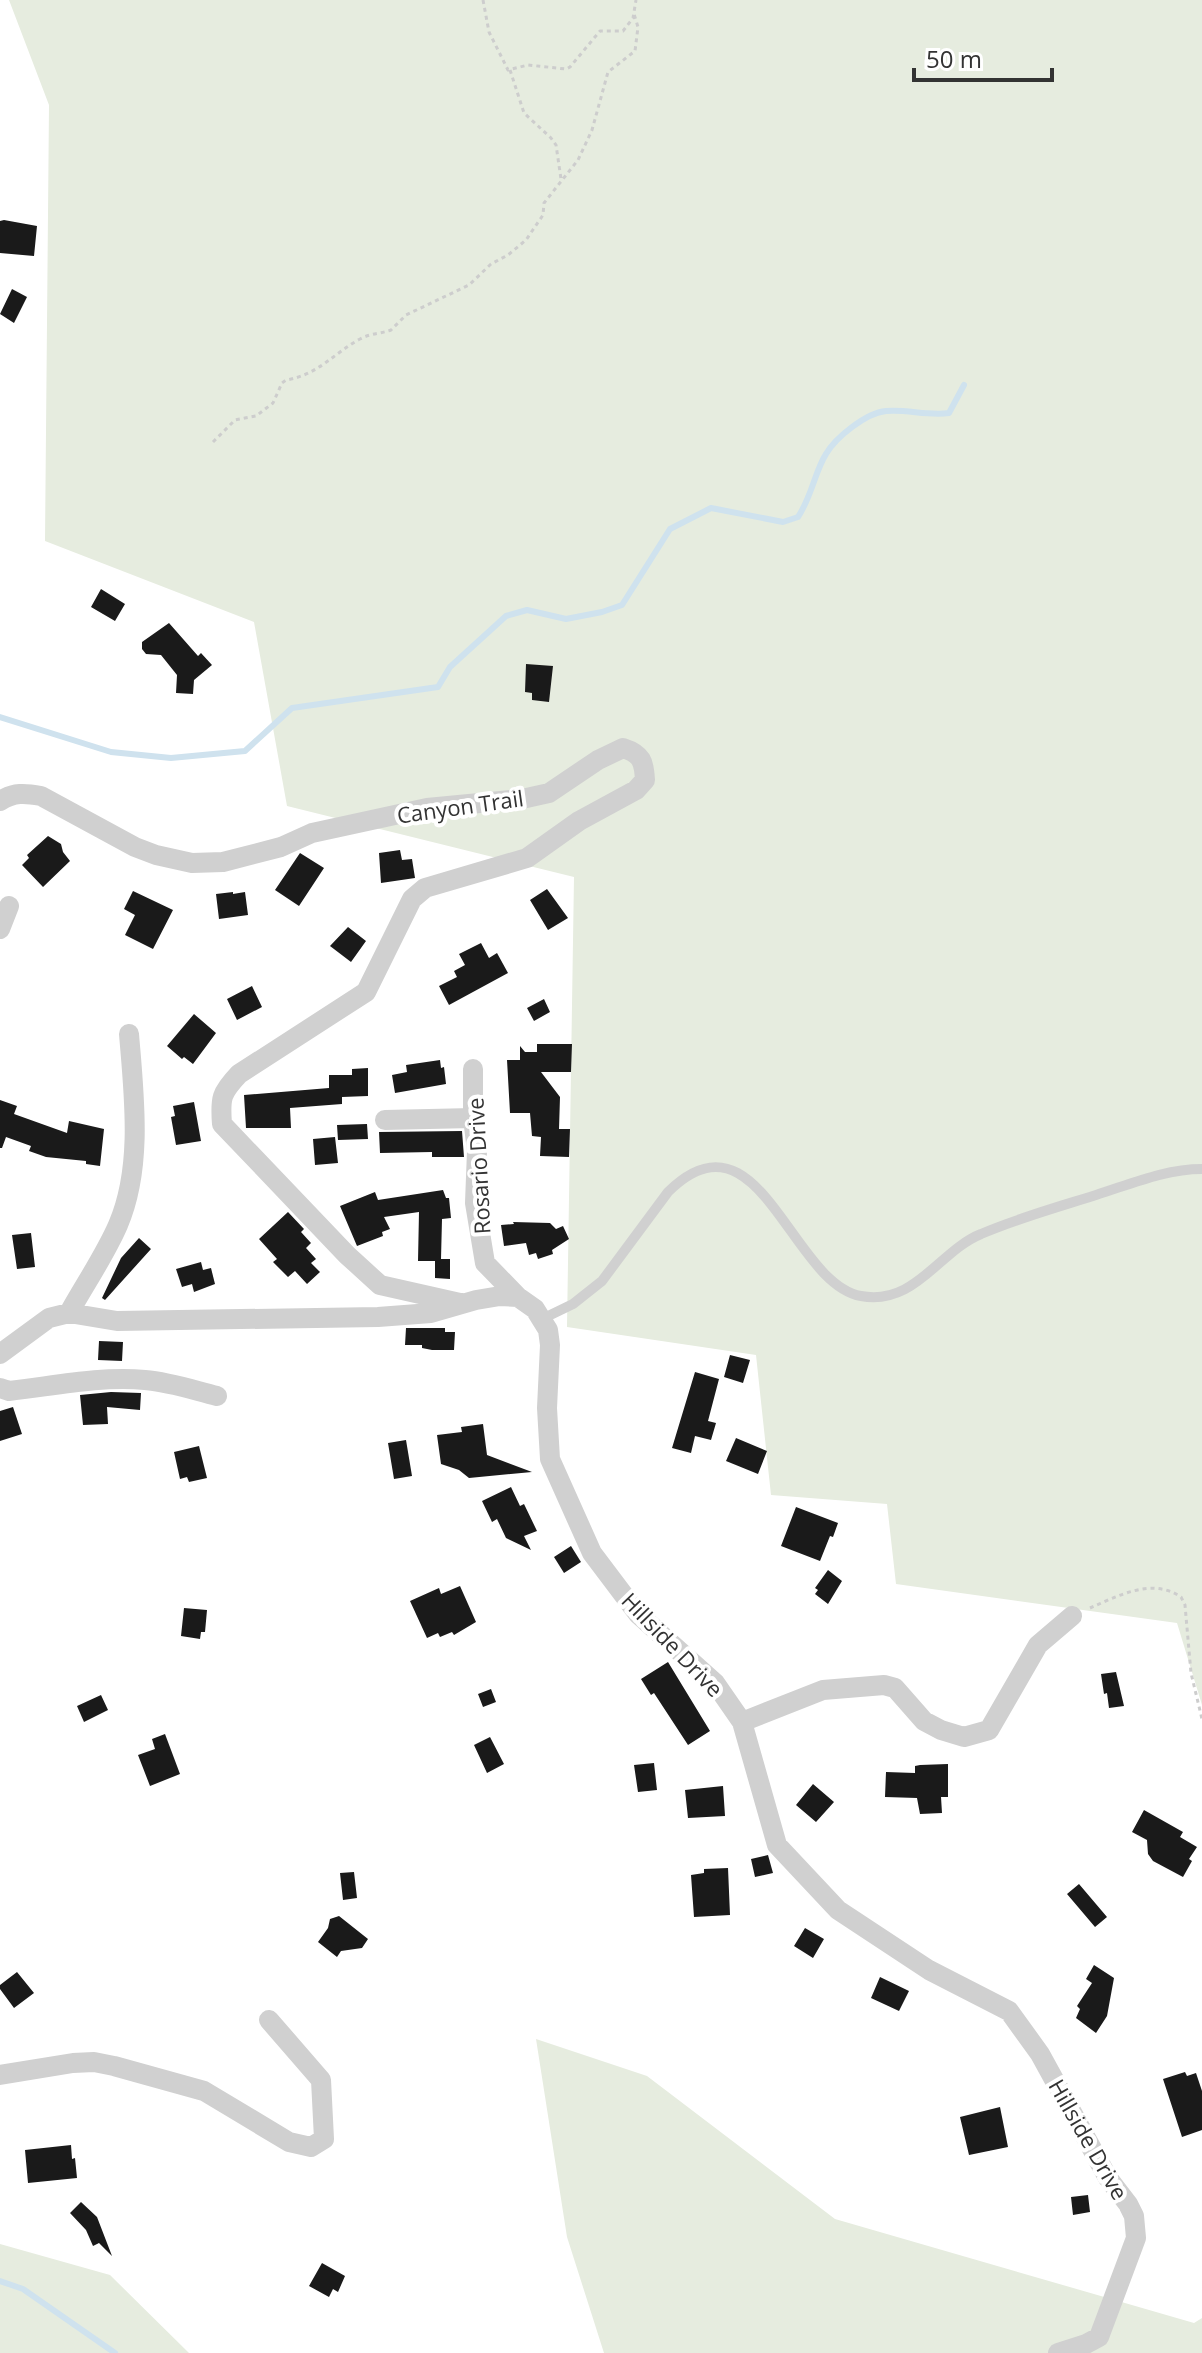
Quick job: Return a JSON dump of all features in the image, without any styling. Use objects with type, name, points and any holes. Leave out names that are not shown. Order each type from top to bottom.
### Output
[{"type":"street","name":"Canyon Trail","points":[[0,801],[9,795],[24,792],[41,796],[135,847],[156,855],[192,863],[223,862],[281,847],[312,833],[413,811],[522,799],[549,793],[598,760],[623,748],[636,752],[644,762],[645,780],[636,790],[579,821],[527,858],[425,888],[412,899],[366,992],[239,1074],[224,1090],[222,1124],[347,1255],[380,1285],[464,1304]]},
{"type":"street","points":[[0,929],[9,906]]},
{"type":"street","points":[[69,1313],[118,1224],[131,1180],[135,1107],[129,1034]]},
{"type":"street","name":"Rosario Drive","points":[[473,1069],[477,1151],[475,1203],[485,1263],[518,1297]]},
{"type":"street","points":[[385,1120],[473,1118]]},
{"type":"street","points":[[0,1354],[49,1318],[69,1313],[117,1321],[378,1317],[431,1313],[500,1296],[518,1297],[542,1319]]},
{"type":"street","name":"Hillside Drive","points":[[542,1319],[548,1330],[550,1345],[547,1408],[550,1459],[592,1553],[638,1614],[715,1683],[742,1722],[777,1845],[838,1910],[929,1970],[1009,2011],[1040,2054],[1108,2178],[1134,2216],[1136,2238],[1099,2337],[1058,2353]]},
{"type":"street","points":[[0,1388],[9,1391],[91,1380],[143,1379],[167,1382],[217,1396]]},
{"type":"street","points":[[742,1722],[823,1690],[884,1685],[895,1688],[924,1721],[941,1730],[964,1737],[989,1730],[1038,1645],[1072,1616]]},
{"type":"street","points":[[0,2075],[73,2063],[94,2062],[114,2066],[204,2091],[289,2142],[311,2147],[324,2139],[321,2080],[269,2020]]},
{"type":"lane","points":[[542,1319],[573,1304],[602,1281],[668,1192],[681,1179],[704,1168],[719,1167],[734,1171],[755,1187],[782,1215],[827,1275],[847,1292],[863,1297],[904,1290],[926,1278],[978,1235],[1163,1173],[1202,1169]]},
{"type":"path","points":[[483,0],[489,32],[504,66],[510,70],[524,113],[556,145],[562,181]]},
{"type":"path","points":[[510,70],[528,65],[570,67],[600,31],[623,31],[630,24],[636,0]]},
{"type":"path","points":[[213,442],[235,420],[256,416],[273,403],[286,380],[314,371],[355,341],[375,332],[391,330],[406,315],[469,285],[491,264],[526,240],[543,215],[544,203],[578,160],[592,130],[608,72],[635,51],[638,27],[634,14]]},
{"type":"path","points":[[1072,1616],[1138,1588],[1166,1591],[1181,1597],[1185,1605],[1191,1673],[1202,1719]]},
{"type":"shaded area","points":[[9,0],[1202,0],[1202,1705],[1177,1623],[896,1584],[887,1504],[771,1495],[756,1355],[567,1327],[574,877],[287,806],[254,622],[45,541],[49,105]]},
{"type":"shaded area","points":[[536,2039],[647,2076],[835,2219],[1194,2323],[1202,2318],[1202,2353],[604,2353],[567,2237]]},
{"type":"shaded area","points":[[0,2244],[110,2275],[189,2353],[0,2353]]},
{"type":"building","points":[[0,221],[37,226],[34,256],[0,253]]},
{"type":"building","points":[[12,289],[27,297],[14,323],[0,314]]},
{"type":"building","points":[[101,589],[125,604],[115,621],[91,607]]},
{"type":"building","points":[[169,623],[198,656],[201,653],[212,665],[194,680],[193,694],[176,693],[177,675],[161,655],[146,654],[142,649],[142,642]]},
{"type":"building","points":[[526,664],[553,666],[549,702],[532,700],[532,693],[525,692]]},
{"type":"building","points":[[48,836],[61,844],[70,861],[43,887],[22,865],[29,858],[27,855]]},
{"type":"building","points":[[400,850],[402,860],[412,859],[415,878],[381,883],[379,853]]},
{"type":"building","points":[[300,853],[324,868],[299,906],[275,890]]},
{"type":"building","points":[[547,889],[568,918],[548,930],[530,900]]},
{"type":"building","points":[[133,891],[173,910],[153,949],[125,935],[135,915],[124,909]]},
{"type":"building","points":[[245,892],[248,915],[219,919],[216,894]]},
{"type":"building","points":[[348,927],[366,941],[351,962],[330,946]]},
{"type":"building","points":[[481,943],[489,958],[497,953],[508,973],[449,1005],[439,986],[457,977],[454,971],[465,965],[459,954]]},
{"type":"building","points":[[252,986],[262,1007],[237,1020],[227,999]]},
{"type":"building","points":[[544,999],[550,1012],[534,1021],[527,1008]]},
{"type":"building","points":[[194,1014],[216,1033],[193,1064],[167,1046]]},
{"type":"building","points":[[537,1044],[572,1044],[571,1072],[541,1072],[560,1097],[559,1129],[570,1129],[569,1157],[540,1156],[541,1137],[532,1136],[530,1113],[510,1113],[507,1060],[520,1060],[520,1046],[525,1052],[537,1052]]},
{"type":"building","points":[[440,1060],[446,1084],[395,1093],[392,1075],[407,1072],[406,1065]]},
{"type":"building","points":[[368,1068],[368,1096],[342,1097],[342,1104],[290,1108],[291,1128],[246,1128],[244,1095],[329,1088],[329,1075],[352,1075],[352,1069]]},
{"type":"building","points":[[0,1100],[17,1106],[14,1114],[67,1133],[69,1121],[104,1129],[100,1166],[86,1164],[86,1161],[46,1157],[29,1151],[31,1146],[6,1137],[0,1148]]},
{"type":"building","points":[[194,1102],[201,1141],[176,1145],[171,1117],[175,1116],[173,1106]]},
{"type":"building","points":[[367,1124],[368,1139],[338,1140],[337,1125]]},
{"type":"building","points":[[462,1131],[464,1157],[432,1157],[432,1152],[380,1153],[379,1132]]},
{"type":"building","points":[[335,1137],[338,1163],[315,1165],[313,1139]]},
{"type":"building","points":[[443,1190],[449,1198],[451,1218],[442,1219],[441,1259],[450,1259],[450,1279],[435,1278],[435,1261],[418,1261],[419,1212],[384,1217],[390,1229],[382,1232],[383,1236],[357,1246],[340,1206],[375,1192],[378,1200]]},
{"type":"building","points":[[288,1212],[304,1229],[301,1232],[311,1243],[306,1248],[316,1259],[311,1263],[320,1272],[307,1284],[295,1271],[288,1277],[273,1262],[277,1259],[259,1239]]},
{"type":"building","points":[[513,1222],[550,1223],[556,1229],[563,1226],[569,1239],[552,1250],[553,1254],[538,1259],[536,1253],[529,1255],[526,1243],[504,1246],[501,1225]]},
{"type":"building","points":[[31,1233],[35,1267],[17,1269],[12,1235]]},
{"type":"building","points":[[139,1238],[151,1249],[105,1300],[102,1298],[121,1258]]},
{"type":"building","points":[[201,1262],[203,1270],[211,1268],[215,1284],[194,1292],[192,1284],[182,1287],[176,1269]]},
{"type":"building","points":[[406,1328],[445,1328],[445,1332],[455,1332],[454,1350],[405,1345]]},
{"type":"building","points":[[99,1341],[123,1342],[122,1361],[98,1360]]},
{"type":"building","points":[[730,1355],[750,1360],[743,1383],[724,1377]]},
{"type":"building","points":[[695,1372],[719,1379],[708,1421],[716,1423],[711,1440],[695,1436],[691,1453],[672,1448]]},
{"type":"building","points":[[141,1393],[140,1410],[107,1407],[108,1424],[83,1425],[80,1395]]},
{"type":"building","points":[[13,1407],[22,1434],[0,1441],[0,1411]]},
{"type":"building","points":[[483,1424],[487,1455],[532,1472],[469,1478],[459,1470],[441,1464],[437,1435],[462,1432],[461,1427]]},
{"type":"building","points":[[736,1438],[767,1451],[758,1474],[726,1461]]},
{"type":"building","points":[[406,1440],[412,1476],[394,1479],[388,1443]]},
{"type":"building","points":[[199,1446],[207,1478],[189,1482],[187,1477],[180,1479],[174,1452]]},
{"type":"building","points":[[511,1487],[520,1506],[524,1504],[537,1531],[524,1536],[531,1550],[506,1538],[497,1519],[492,1522],[482,1501]]},
{"type":"building","points":[[796,1507],[838,1523],[820,1561],[781,1546]]},
{"type":"building","points":[[571,1546],[581,1562],[564,1573],[554,1557]]},
{"type":"building","points":[[828,1570],[842,1581],[828,1604],[815,1594],[818,1590],[815,1588]]},
{"type":"building","points":[[460,1586],[476,1622],[454,1635],[452,1632],[440,1637],[438,1633],[427,1638],[410,1601],[439,1588],[441,1594]]},
{"type":"building","points":[[184,1608],[207,1610],[205,1632],[201,1632],[200,1639],[181,1636]]},
{"type":"building","points":[[668,1662],[710,1731],[688,1745],[654,1693],[651,1695],[641,1679]]},
{"type":"building","points":[[1116,1672],[1124,1706],[1109,1708],[1101,1674]]},
{"type":"building","points":[[491,1689],[496,1702],[483,1707],[478,1694]]},
{"type":"building","points":[[101,1695],[108,1710],[84,1722],[77,1706]]},
{"type":"building","points":[[165,1734],[180,1774],[150,1786],[138,1755],[155,1749],[152,1739]]},
{"type":"building","points":[[490,1737],[504,1764],[487,1773],[474,1745]]},
{"type":"building","points":[[654,1763],[657,1790],[638,1792],[634,1765]]},
{"type":"building","points":[[948,1764],[948,1797],[941,1797],[942,1813],[920,1814],[917,1798],[885,1797],[886,1772],[915,1773],[915,1766]]},
{"type":"building","points":[[813,1784],[834,1802],[816,1822],[796,1805]]},
{"type":"building","points":[[723,1786],[725,1816],[688,1818],[685,1790]]},
{"type":"building","points":[[1144,1810],[1183,1832],[1180,1837],[1197,1847],[1183,1877],[1153,1861],[1148,1854],[1147,1840],[1132,1832]]},
{"type":"building","points":[[768,1855],[773,1873],[755,1877],[751,1859]]},
{"type":"building","points":[[728,1868],[730,1915],[694,1917],[691,1875],[704,1873],[704,1869]]},
{"type":"building","points":[[354,1872],[357,1898],[343,1900],[340,1873]]},
{"type":"building","points":[[1079,1884],[1107,1917],[1095,1927],[1067,1894]]},
{"type":"building","points":[[339,1916],[368,1939],[362,1948],[341,1951],[337,1957],[318,1942],[330,1919]]},
{"type":"building","points":[[805,1928],[824,1939],[813,1958],[794,1946]]},
{"type":"building","points":[[1094,1965],[1114,1978],[1107,2016],[1096,2033],[1076,2018],[1080,2009],[1077,2006],[1092,1983],[1086,1979]]},
{"type":"building","points":[[17,1972],[34,1993],[14,2008],[0,1985]]},
{"type":"building","points":[[880,1977],[909,1991],[899,2011],[871,1998]]},
{"type":"building","points":[[1185,2072],[1187,2076],[1196,2073],[1202,2091],[1202,2130],[1182,2137],[1163,2079]]},
{"type":"building","points":[[1000,2107],[1008,2147],[969,2155],[960,2117]]},
{"type":"building","points":[[71,2145],[77,2178],[28,2183],[25,2150]]},
{"type":"building","points":[[1088,2195],[1090,2212],[1073,2215],[1071,2197]]},
{"type":"building","points":[[81,2202],[97,2217],[112,2256],[99,2243],[93,2246],[86,2230],[70,2213]]},
{"type":"building","points":[[322,2263],[345,2276],[338,2292],[333,2289],[329,2297],[309,2286]]},
{"type":"waterway","points":[[0,717],[111,752],[171,758],[245,751],[292,708],[438,687],[450,667],[506,616],[527,610],[566,619],[622,605],[670,529],[711,508],[783,522],[798,517],[826,454],[852,427],[886,411],[949,413],[964,385]]},
{"type":"waterway","points":[[0,2281],[23,2289],[115,2353]]}]
